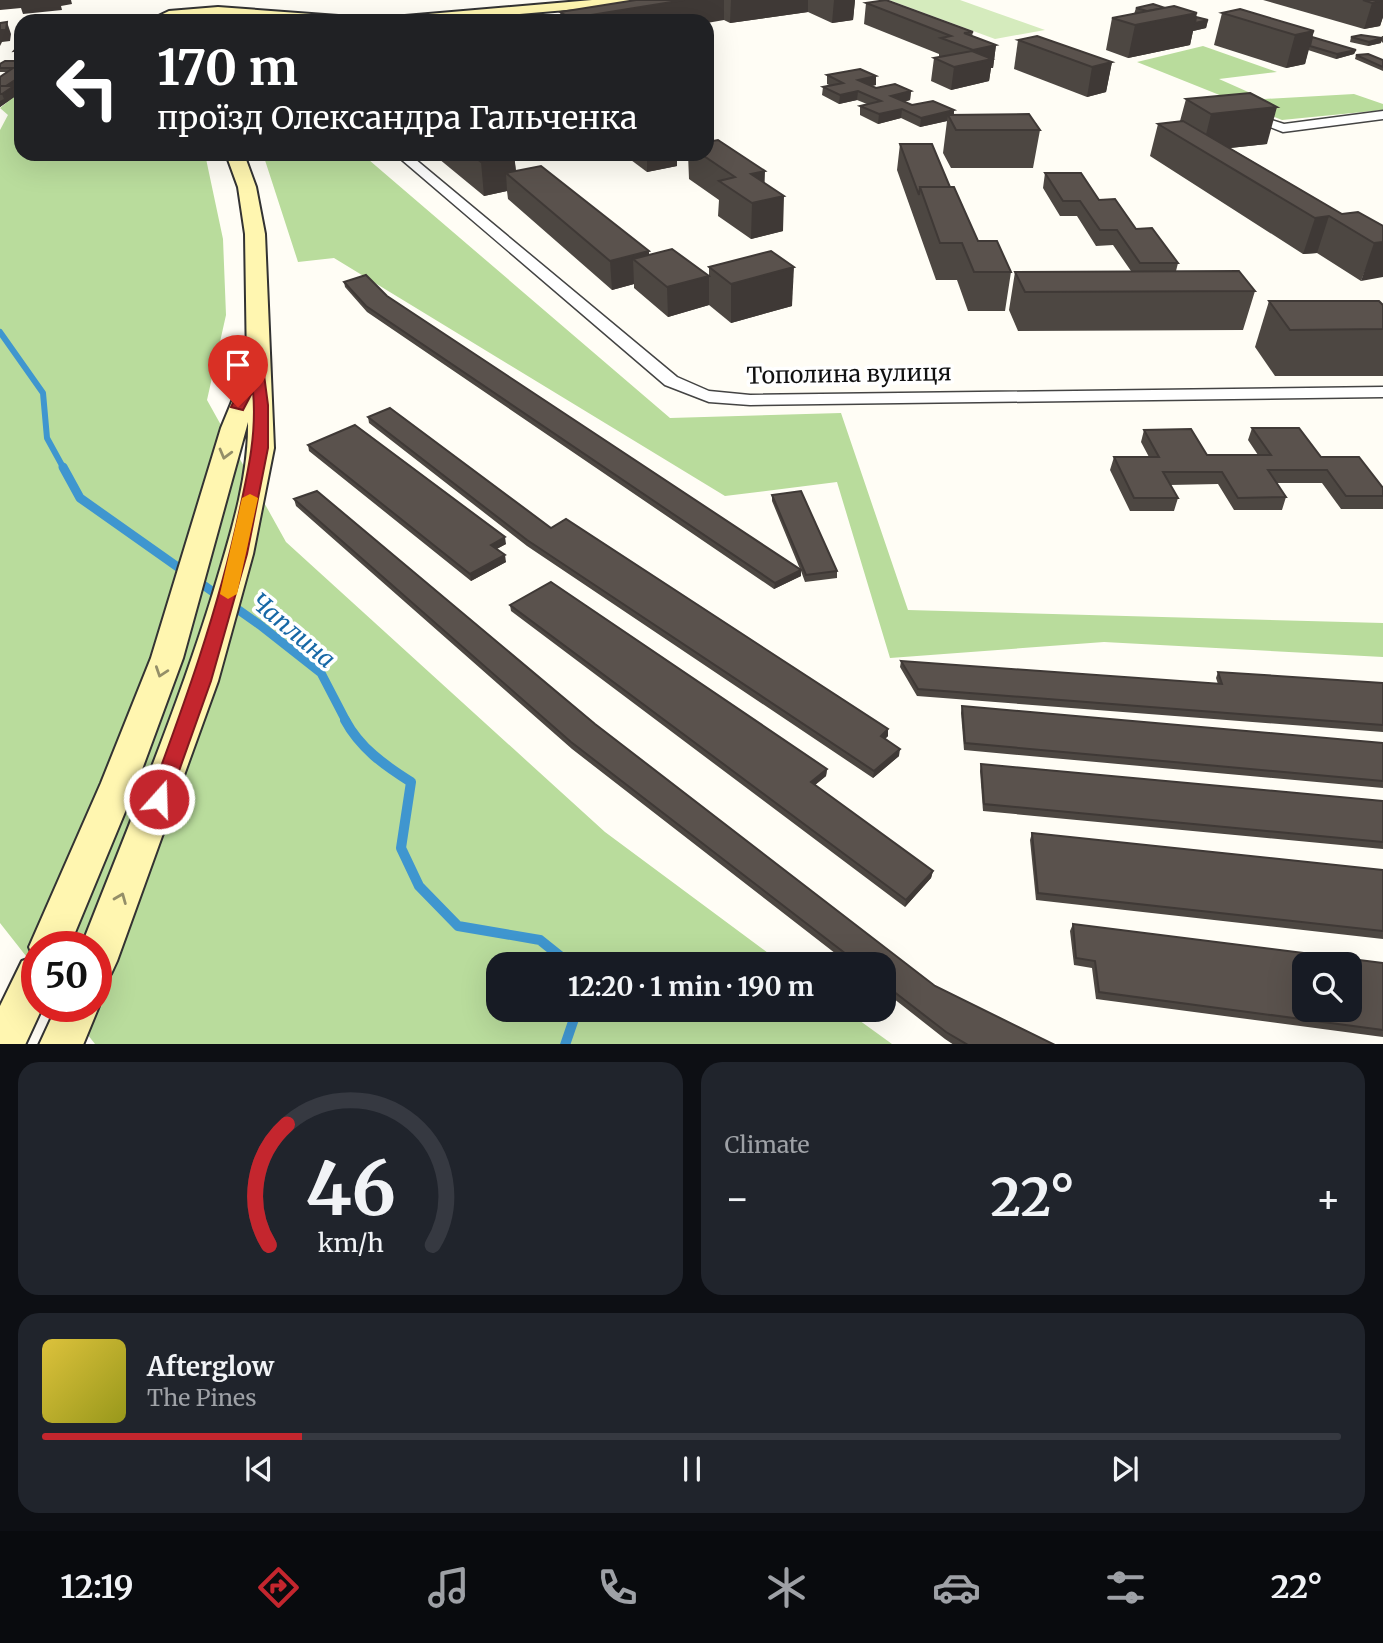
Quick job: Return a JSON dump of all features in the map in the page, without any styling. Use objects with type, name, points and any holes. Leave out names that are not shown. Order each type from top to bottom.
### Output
[{"type":"main road","points":[[184,0],[225,14]]},
{"type":"main road","points":[[519,14],[636,0]]},
{"type":"main road","points":[[143,8],[145,14]]},
{"type":"main road","points":[[167,14],[184,10],[225,14]]},
{"type":"main road","points":[[108,931],[142,846],[223,613],[261,448],[255,234],[247,187],[238,161]]},
{"type":"main road","points":[[56,931],[92,850],[157,684],[188,593],[238,407],[257,367]]},
{"type":"main road","points":[[3,1044],[21,1007]]},
{"type":"main road","points":[[61,1044],[71,1022]]},
{"type":"street","points":[[1253,118],[1283,128],[1383,115]]},
{"type":"street","name":"Тополина вулиця","points":[[409,161],[671,381],[685,390],[706,396],[777,400],[1383,392]]},
{"type":"green space","points":[[889,0],[960,0],[1045,30],[995,39]]},
{"type":"green space","points":[[1203,46],[1277,72],[1219,79],[1264,99],[1354,94],[1383,104],[1383,110],[1282,120],[1137,62]]},
{"type":"green space","points":[[14,87],[14,95],[4,94]]},
{"type":"green space","points":[[14,97],[14,161],[206,161],[223,239],[226,315],[207,400],[286,542],[605,832],[767,952],[486,952],[486,1022],[862,1022],[892,1044],[95,1044],[78,1022],[112,1022],[112,931],[21,931],[21,950],[0,923],[0,130],[8,115],[0,108]]},
{"type":"green space","points":[[265,161],[370,161],[670,418],[841,413],[908,610],[1383,623],[1383,657],[1104,642],[890,658],[837,482],[725,496],[334,258],[298,262]]},
{"type":"building","points":[[636,0],[684,0],[597,14],[560,12]]},
{"type":"building","points":[[886,0],[973,32],[964,33],[996,45],[973,50],[941,38],[951,36],[866,3]]},
{"type":"building","points":[[1153,4],[1165,8],[1147,11],[1136,8]]},
{"type":"building","points":[[1174,6],[1197,13],[1135,25],[1112,18]]},
{"type":"building","points":[[1240,9],[1314,31],[1295,35],[1222,13]]},
{"type":"building","points":[[1196,17],[1208,20],[1195,23]]},
{"type":"building","points":[[7,22],[6,30],[0,30],[0,23]]},
{"type":"building","points":[[1361,35],[1382,38],[1369,42],[1351,37]]},
{"type":"building","points":[[1037,36],[1112,62],[1092,67],[1018,40]]},
{"type":"building","points":[[1312,37],[1356,50],[1337,54],[1310,46]]},
{"type":"building","points":[[972,51],[992,59],[954,67],[934,58]]},
{"type":"building","points":[[1368,54],[1383,60],[1383,67],[1356,55]]},
{"type":"building","points":[[14,61],[14,81],[6,86],[0,86],[0,77],[13,68],[0,68],[0,64]]},
{"type":"building","points":[[860,69],[876,76],[858,80],[876,88],[895,84],[911,91],[891,96],[912,105],[933,101],[954,110],[921,118],[902,109],[879,114],[860,106],[881,101],[858,91],[840,95],[823,87],[843,83],[827,75]]},
{"type":"building","points":[[0,86],[14,86],[0,94]]},
{"type":"building","points":[[1250,93],[1277,107],[1211,114],[1186,99]]},
{"type":"building","points":[[1029,114],[1040,130],[956,130],[948,115]]},
{"type":"building","points":[[1183,121],[1342,214],[1358,212],[1383,226],[1383,242],[1374,243],[1329,216],[1315,218],[1158,124]]},
{"type":"building","points":[[718,140],[765,171],[751,174],[784,196],[752,203],[719,181],[735,177],[711,161],[714,161],[714,141]]},
{"type":"building","points":[[900,144],[932,144],[950,187],[920,187],[919,195]]},
{"type":"building","points":[[541,166],[649,251],[610,261],[506,173]]},
{"type":"building","points":[[1045,173],[1081,173],[1099,200],[1115,199],[1136,229],[1152,228],[1178,263],[1140,263],[1117,230],[1100,230],[1080,201],[1063,201]]},
{"type":"building","points":[[920,187],[954,187],[978,241],[997,241],[1011,272],[974,272],[962,243],[940,243]]},
{"type":"building","points":[[672,249],[709,276],[667,287],[633,259]]},
{"type":"building","points":[[771,251],[794,267],[731,284],[709,267]]},
{"type":"building","points":[[1239,271],[1255,291],[1025,292],[1015,272]]},
{"type":"building","points":[[366,275],[387,296],[801,570],[775,583],[366,306],[344,282]]},
{"type":"building","points":[[1269,301],[1379,301],[1383,305],[1383,329],[1290,330]]},
{"type":"building","points":[[390,408],[551,528],[566,519],[888,729],[881,736],[900,749],[874,771],[527,540],[368,417]]},
{"type":"building","points":[[355,425],[505,537],[491,545],[505,555],[470,574],[308,445]]},
{"type":"building","points":[[1252,428],[1299,428],[1321,457],[1359,457],[1383,488],[1383,496],[1346,496],[1327,470],[1268,470],[1286,497],[1238,498],[1222,472],[1163,472],[1178,498],[1134,498],[1114,457],[1159,457],[1144,430],[1191,429],[1207,455],[1271,455]]},
{"type":"building","points":[[317,491],[595,724],[891,952],[843,952],[571,742],[294,499]]},
{"type":"building","points":[[801,491],[837,571],[806,575],[772,495]]},
{"type":"building","points":[[551,582],[827,769],[811,782],[933,871],[906,900],[510,605]]},
{"type":"building","points":[[901,661],[1222,684],[1218,672],[1383,683],[1383,725],[918,689]]},
{"type":"building","points":[[962,706],[1383,743],[1383,781],[965,743]]},
{"type":"building","points":[[981,764],[1383,801],[1383,842],[984,804]]},
{"type":"building","points":[[1032,833],[1383,870],[1383,931],[1038,893]]},
{"type":"building","points":[[1073,924],[1296,952],[1292,952],[1292,1018],[1099,992],[1095,961],[1076,958]]},
{"type":"building","points":[[896,956],[935,986],[1053,1044],[966,1044],[946,1032],[896,993]]},
{"type":"building","points":[[1362,960],[1383,963],[1383,1030],[1323,1022],[1362,1022]]},
{"type":"waterway","name":"Чаплина","points":[[0,332],[43,393],[47,438],[64,469]]},
{"type":"waterway","name":"Чаплина","points":[[63,467],[80,498],[260,625],[321,673],[346,721]]},
{"type":"waterway","name":"Чаплина","points":[[345,720],[358,739],[374,755],[411,782],[401,848],[419,886],[458,926],[540,940],[555,952]]},
{"type":"waterway","name":"Чаплина","points":[[565,1044],[573,1022]]},
{"type":"slow traffic","points":[[228,594],[250,498]]},
{"type":"route","points":[[159,799],[202,681],[239,554],[261,448],[261,405],[257,367],[238,407]]}]
